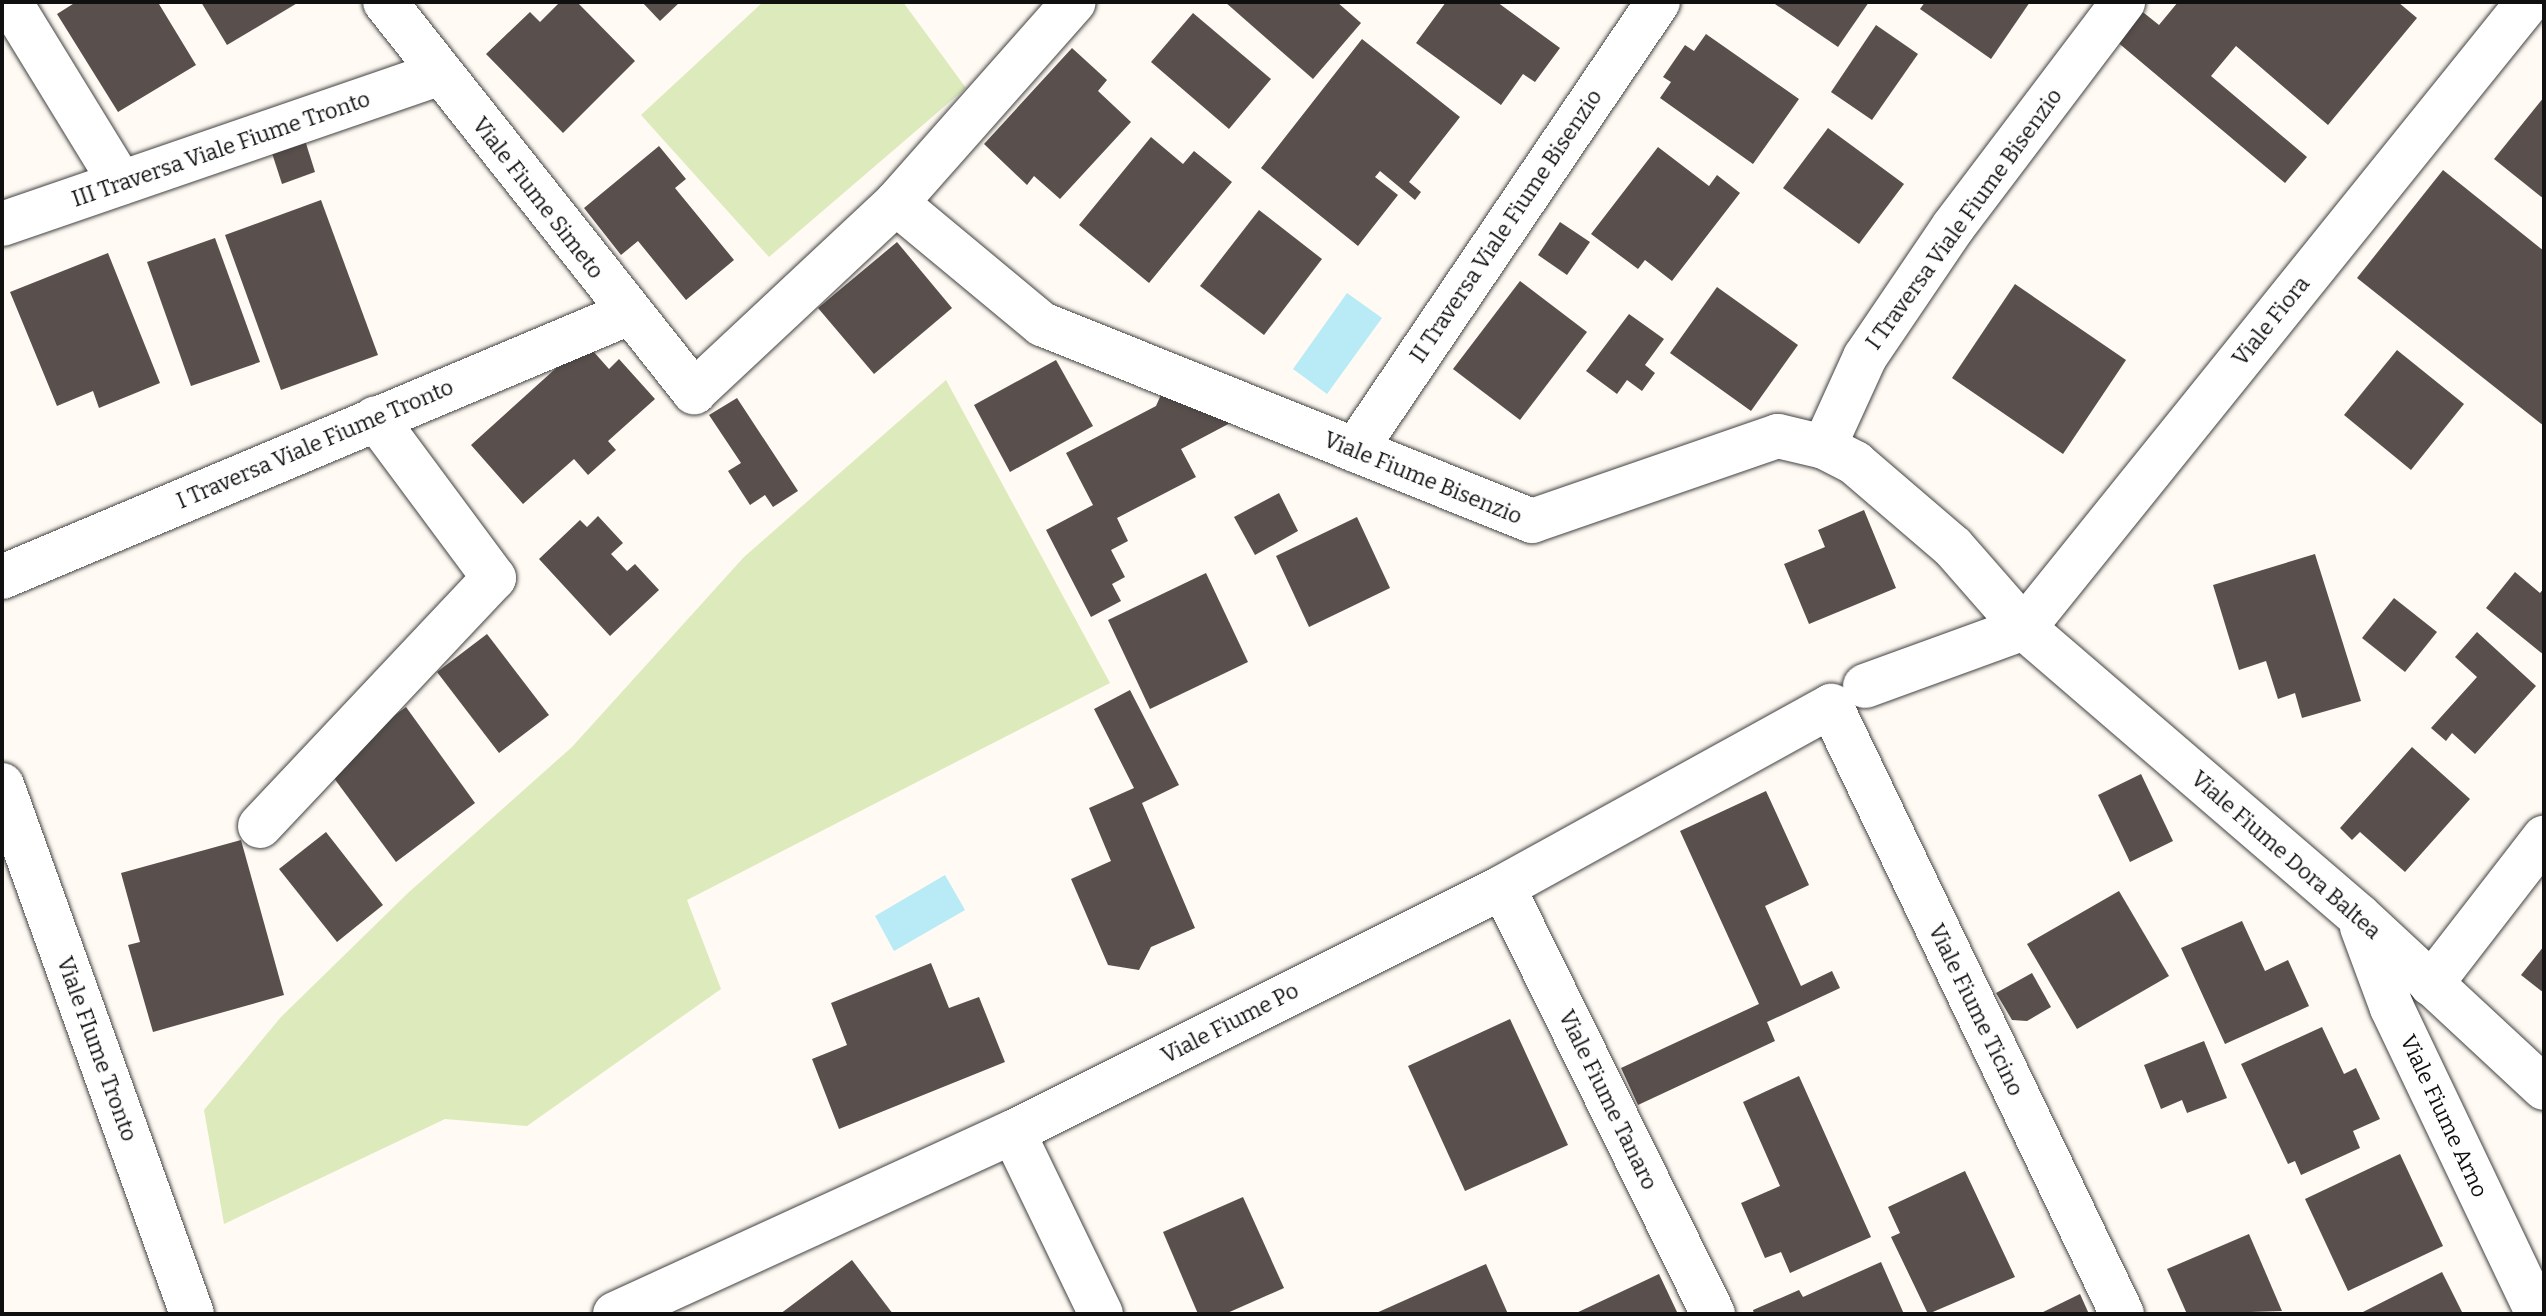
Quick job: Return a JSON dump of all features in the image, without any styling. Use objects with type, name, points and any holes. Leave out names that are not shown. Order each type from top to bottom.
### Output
[{"type":"street","points":[[10,2],[121,183]]},
{"type":"street","points":[[896,203],[1074,2]]},
{"type":"street","name":"II Traversa Viale Fiume Bisenzio","points":[[1355,450],[1658,2]]},
{"type":"street","name":"I Traversa Viale Fiume Bisenzio","points":[[1824,447],[1865,357],[1953,227],[2123,2]]},
{"type":"street","name":"Viale Fiume Simeto","points":[[388,3],[440,73],[694,392],[896,203]]},
{"type":"street","name":"Viale Fiora","points":[[2024,628],[2524,8]]},
{"type":"street","name":"III Traversa Viale Fiume Tronto","points":[[2,224],[440,73]]},
{"type":"street","name":"Viale Fiume Bisenzio","points":[[896,203],[1042,324],[1532,521],[1778,436],[1824,447],[1855,463],[1953,547],[2024,628]]},
{"type":"street","name":"I Traversa Viale Fiume Tronto","points":[[2,577],[629,313]]},
{"type":"street","points":[[260,826],[494,578],[375,418]]},
{"type":"street","name":"Viale Fiume Po","points":[[615,1314],[1013,1132],[1503,887],[1848,696],[2024,628]]},
{"type":"street","name":"Viale Fiume Dora Baltea","points":[[2024,628],[2358,915],[2544,1088]]},
{"type":"street","name":"Viale Fiume Ticino","points":[[1848,696],[2122,1314]]},
{"type":"street","name":"Viale FIume Tronto","points":[[2,785],[192,1314]]},
{"type":"street","points":[[2431,984],[2544,838]]},
{"type":"street","name":"Viale Fiume Tanaro","points":[[1503,887],[1713,1314]]},
{"type":"street","name":"Viale Fiume Arno","points":[[2358,915],[2392,1008],[2538,1314]]},
{"type":"street","points":[[1013,1132],[1101,1314]]},
{"type":"green space","points":[[763,2],[903,2],[966,88],[769,257],[641,115]]},
{"type":"green space","points":[[946,380],[1110,683],[687,900],[721,989],[527,1126],[445,1119],[224,1224],[204,1110],[281,1017],[408,893],[572,747],[744,557]]},
{"type":"water","points":[[1347,293],[1382,318],[1327,394],[1293,369]]},
{"type":"water","points":[[945,875],[965,910],[894,951],[875,916]]},
{"type":"building","points":[[76,2],[163,2],[159,4],[196,65],[118,112],[57,14]]},
{"type":"building","points":[[201,2],[299,2],[227,45]]},
{"type":"building","points":[[560,2],[577,2],[635,61],[563,133],[486,54],[530,12],[540,22]]},
{"type":"building","points":[[642,2],[680,2],[660,21]]},
{"type":"building","points":[[1225,2],[1337,2],[1361,23],[1313,79]]},
{"type":"building","points":[[1446,2],[1497,2],[1560,48],[1535,82],[1523,74],[1501,105],[1416,43]]},
{"type":"building","points":[[1772,2],[1869,2],[1838,47]]},
{"type":"building","points":[[1925,2],[2030,2],[1991,59],[1920,9]]},
{"type":"building","points":[[2178,2],[2398,2],[2417,18],[2328,125],[2236,46],[2211,76],[2307,157],[2285,183],[2109,35],[2134,5],[2159,25]]},
{"type":"building","points":[[1193,13],[1271,79],[1229,129],[1151,62]]},
{"type":"building","points":[[1876,25],[1918,54],[1872,120],[1831,92]]},
{"type":"building","points":[[1706,34],[1799,99],[1753,164],[1660,98],[1671,82],[1663,77],[1685,45],[1694,51]]},
{"type":"building","points":[[1362,39],[1460,117],[1409,182],[1421,192],[1415,200],[1380,171],[1375,177],[1398,195],[1358,246],[1261,168]]},
{"type":"building","points":[[1072,48],[1107,80],[1098,91],[1131,122],[1060,199],[1034,176],[1027,185],[984,144]]},
{"type":"building","points":[[2544,97],[2544,199],[2494,159]]},
{"type":"building","points":[[1828,128],[1904,184],[1859,244],[1783,188]]},
{"type":"building","points":[[304,137],[315,172],[282,184],[270,147]]},
{"type":"building","points":[[1151,137],[1183,164],[1194,151],[1232,182],[1149,283],[1079,225]]},
{"type":"building","points":[[659,146],[686,179],[675,188],[734,260],[686,300],[638,241],[621,255],[584,208]]},
{"type":"building","points":[[1658,147],[1709,186],[1717,175],[1740,193],[1672,281],[1645,260],[1638,269],[1591,234]]},
{"type":"building","points":[[2443,170],[2544,251],[2544,426],[2357,278]]},
{"type":"building","points":[[321,200],[378,355],[281,390],[225,235]]},
{"type":"building","points":[[1259,210],[1322,259],[1264,335],[1200,286]]},
{"type":"building","points":[[1560,222],[1590,242],[1567,275],[1538,255]]},
{"type":"building","points":[[215,238],[260,362],[191,386],[147,262]]},
{"type":"building","points":[[897,242],[952,308],[874,374],[818,308]]},
{"type":"building","points":[[108,253],[160,383],[99,408],[93,391],[57,406],[10,292]]},
{"type":"building","points":[[1520,281],[1587,332],[1520,420],[1453,369]]},
{"type":"building","points":[[2015,284],[2126,360],[2063,454],[1952,378]]},
{"type":"building","points":[[1717,287],[1798,345],[1751,411],[1670,353]]},
{"type":"building","points":[[1629,314],[1664,339],[1645,365],[1655,373],[1642,391],[1627,380],[1617,394],[1586,371]]},
{"type":"building","points":[[585,342],[609,369],[619,359],[655,399],[608,441],[616,450],[588,475],[574,459],[523,504],[471,445]]},
{"type":"building","points":[[2397,350],[2464,404],[2411,470],[2344,415]]},
{"type":"building","points":[[1056,360],[1093,426],[1010,472],[974,405]]},
{"type":"building","points":[[1164,388],[1234,421],[1181,449],[1196,477],[1117,518],[1128,541],[1111,550],[1125,577],[1112,584],[1121,601],[1091,617],[1046,530],[1093,505],[1066,453],[1156,406]]},
{"type":"building","points":[[737,398],[798,491],[773,507],[765,495],[750,505],[728,471],[741,463],[709,415]]},
{"type":"building","points":[[1279,493],[1298,531],[1255,555],[1234,517]]},
{"type":"building","points":[[1864,510],[1896,588],[1809,624],[1784,564],[1825,547],[1818,530]]},
{"type":"building","points":[[598,516],[623,543],[611,554],[627,571],[635,564],[659,590],[610,636],[539,559],[580,520],[587,527]]},
{"type":"building","points":[[1357,517],[1390,588],[1309,627],[1276,556]]},
{"type":"building","points":[[2315,554],[2361,701],[2302,718],[2295,693],[2278,699],[2266,661],[2239,670],[2213,585]]},
{"type":"building","points":[[2515,572],[2540,593],[2544,588],[2544,655],[2486,608]]},
{"type":"building","points":[[1206,573],[1248,662],[1150,709],[1108,620]]},
{"type":"building","points":[[2394,598],[2437,632],[2405,672],[2362,638]]},
{"type":"building","points":[[2477,632],[2536,686],[2475,754],[2452,733],[2446,741],[2431,728],[2477,677],[2455,657]]},
{"type":"building","points":[[487,634],[549,715],[499,753],[437,672]]},
{"type":"building","points":[[1130,690],[1179,785],[1142,803],[1195,928],[1151,947],[1139,970],[1108,965],[1071,879],[1111,861],[1089,808],[1134,788],[1094,709]]},
{"type":"building","points":[[406,707],[475,803],[396,862],[325,766]]},
{"type":"building","points":[[2412,747],[2470,799],[2405,872],[2360,832],[2352,840],[2340,828]]},
{"type":"building","points":[[2141,774],[2173,841],[2130,862],[2098,795]]},
{"type":"building","points":[[1766,791],[1809,885],[1765,906],[1801,986],[1832,971],[1840,988],[1767,1022],[1775,1041],[1638,1105],[1621,1068],[1759,1004],[1680,831]]},
{"type":"building","points":[[326,832],[383,905],[337,942],[279,869]]},
{"type":"building","points":[[241,840],[284,995],[153,1032],[128,945],[140,942],[121,873]]},
{"type":"building","points":[[2119,891],[2169,976],[2077,1029],[2027,944]]},
{"type":"building","points":[[2242,921],[2265,971],[2288,960],[2309,1006],[2225,1044],[2181,948]]},
{"type":"building","points":[[2544,946],[2544,993],[2521,975]]},
{"type":"building","points":[[931,963],[949,1008],[979,997],[1005,1062],[839,1129],[812,1059],[847,1045],[831,1003]]},
{"type":"building","points":[[2032,973],[2051,1007],[2027,1021],[2012,1020],[1996,993]]},
{"type":"building","points":[[1510,1019],[1568,1145],[1465,1191],[1408,1066]]},
{"type":"building","points":[[2322,1027],[2344,1074],[2356,1068],[2380,1119],[2353,1131],[2360,1148],[2301,1175],[2295,1161],[2288,1164],[2241,1064]]},
{"type":"building","points":[[2204,1041],[2227,1098],[2187,1113],[2182,1100],[2161,1109],[2144,1065]]},
{"type":"building","points":[[1799,1076],[1871,1237],[1790,1273],[1781,1252],[1765,1258],[1741,1203],[1780,1186],[1743,1102]]},
{"type":"building","points":[[2400,1154],[2443,1246],[2348,1291],[2305,1199]]},
{"type":"building","points":[[1965,1171],[2015,1277],[1928,1314],[1891,1237],[1900,1233],[1888,1207]]},
{"type":"building","points":[[1243,1197],[1284,1288],[1225,1314],[1198,1314],[1163,1232]]},
{"type":"building","points":[[2249,1234],[2282,1311],[2187,1314],[2167,1269]]},
{"type":"building","points":[[852,1260],[893,1314],[780,1314]]},
{"type":"building","points":[[1881,1262],[1904,1314],[1754,1314],[1753,1310],[1799,1290],[1803,1297]]},
{"type":"building","points":[[1486,1264],[1508,1314],[1374,1314]]},
{"type":"building","points":[[2442,1272],[2463,1314],[2359,1314]]},
{"type":"building","points":[[1659,1274],[1678,1314],[1574,1314]]},
{"type":"building","points":[[2080,1294],[2089,1314],[2039,1314]]}]
